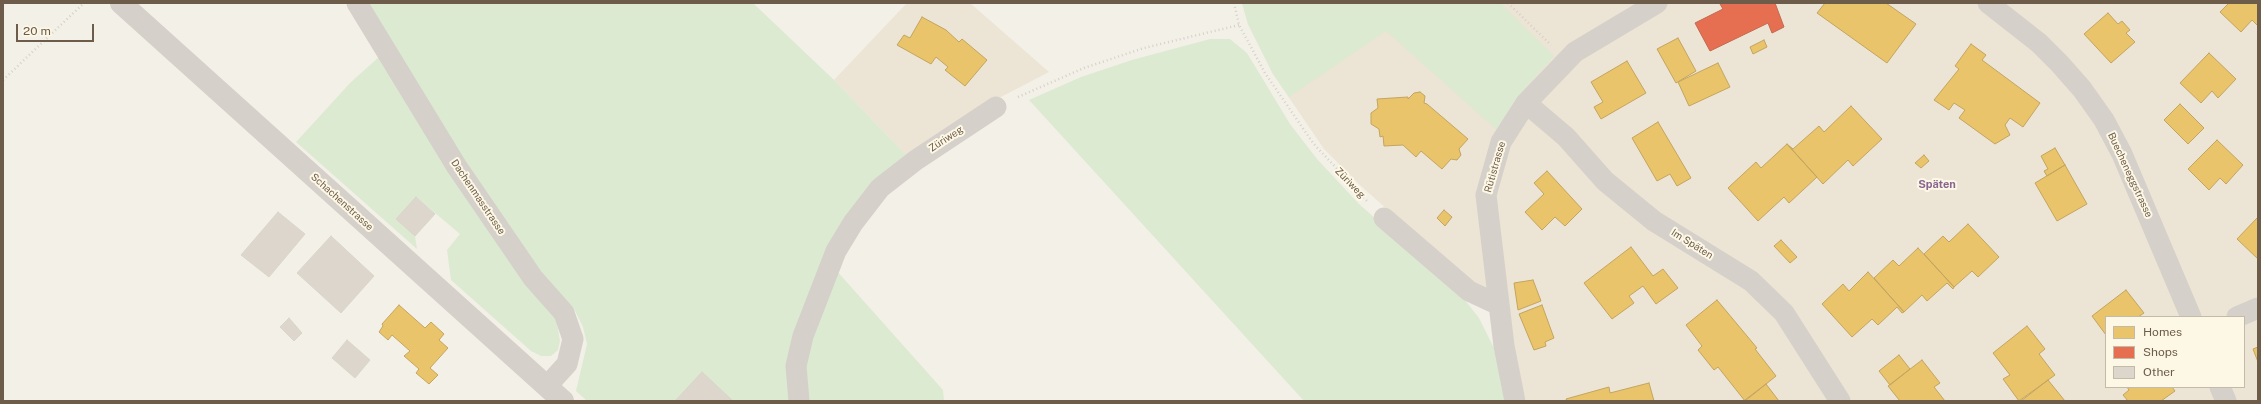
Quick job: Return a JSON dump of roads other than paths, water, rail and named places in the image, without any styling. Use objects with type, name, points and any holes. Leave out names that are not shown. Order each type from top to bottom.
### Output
[{"type":"street","name":"Schachenstrasse","points":[[121,3],[563,401]]},
{"type":"street","name":"Dachenmasstrasse","points":[[357,3],[457,167],[533,278],[564,313],[573,339],[567,364],[547,386]]},
{"type":"street","name":"Rütistrasse","points":[[1515,401],[1504,346],[1486,195],[1501,142],[1526,103],[1575,52],[1657,3]]},
{"type":"street","name":"Buecheneggstrasse","points":[[1988,3],[2038,43],[2060,64],[2082,89],[2104,120],[2122,154],[2191,316]]},
{"type":"street","name":"Im Späten","points":[[1526,103],[1566,137],[1605,181],[1654,221],[1751,281],[1784,313],[1840,401]]},
{"type":"street","name":"Züriweg","points":[[799,401],[796,366],[803,336],[836,251],[853,223],[880,188],[916,160],[996,107]]},
{"type":"street","points":[[1384,218],[1469,291],[1499,305]]},
{"type":"street","points":[[2239,316],[2258,308]]},
{"type":"street","points":[[2220,388],[2226,401]]},
{"type":"district","name":"Späten","points":[[1937,185]]}]
